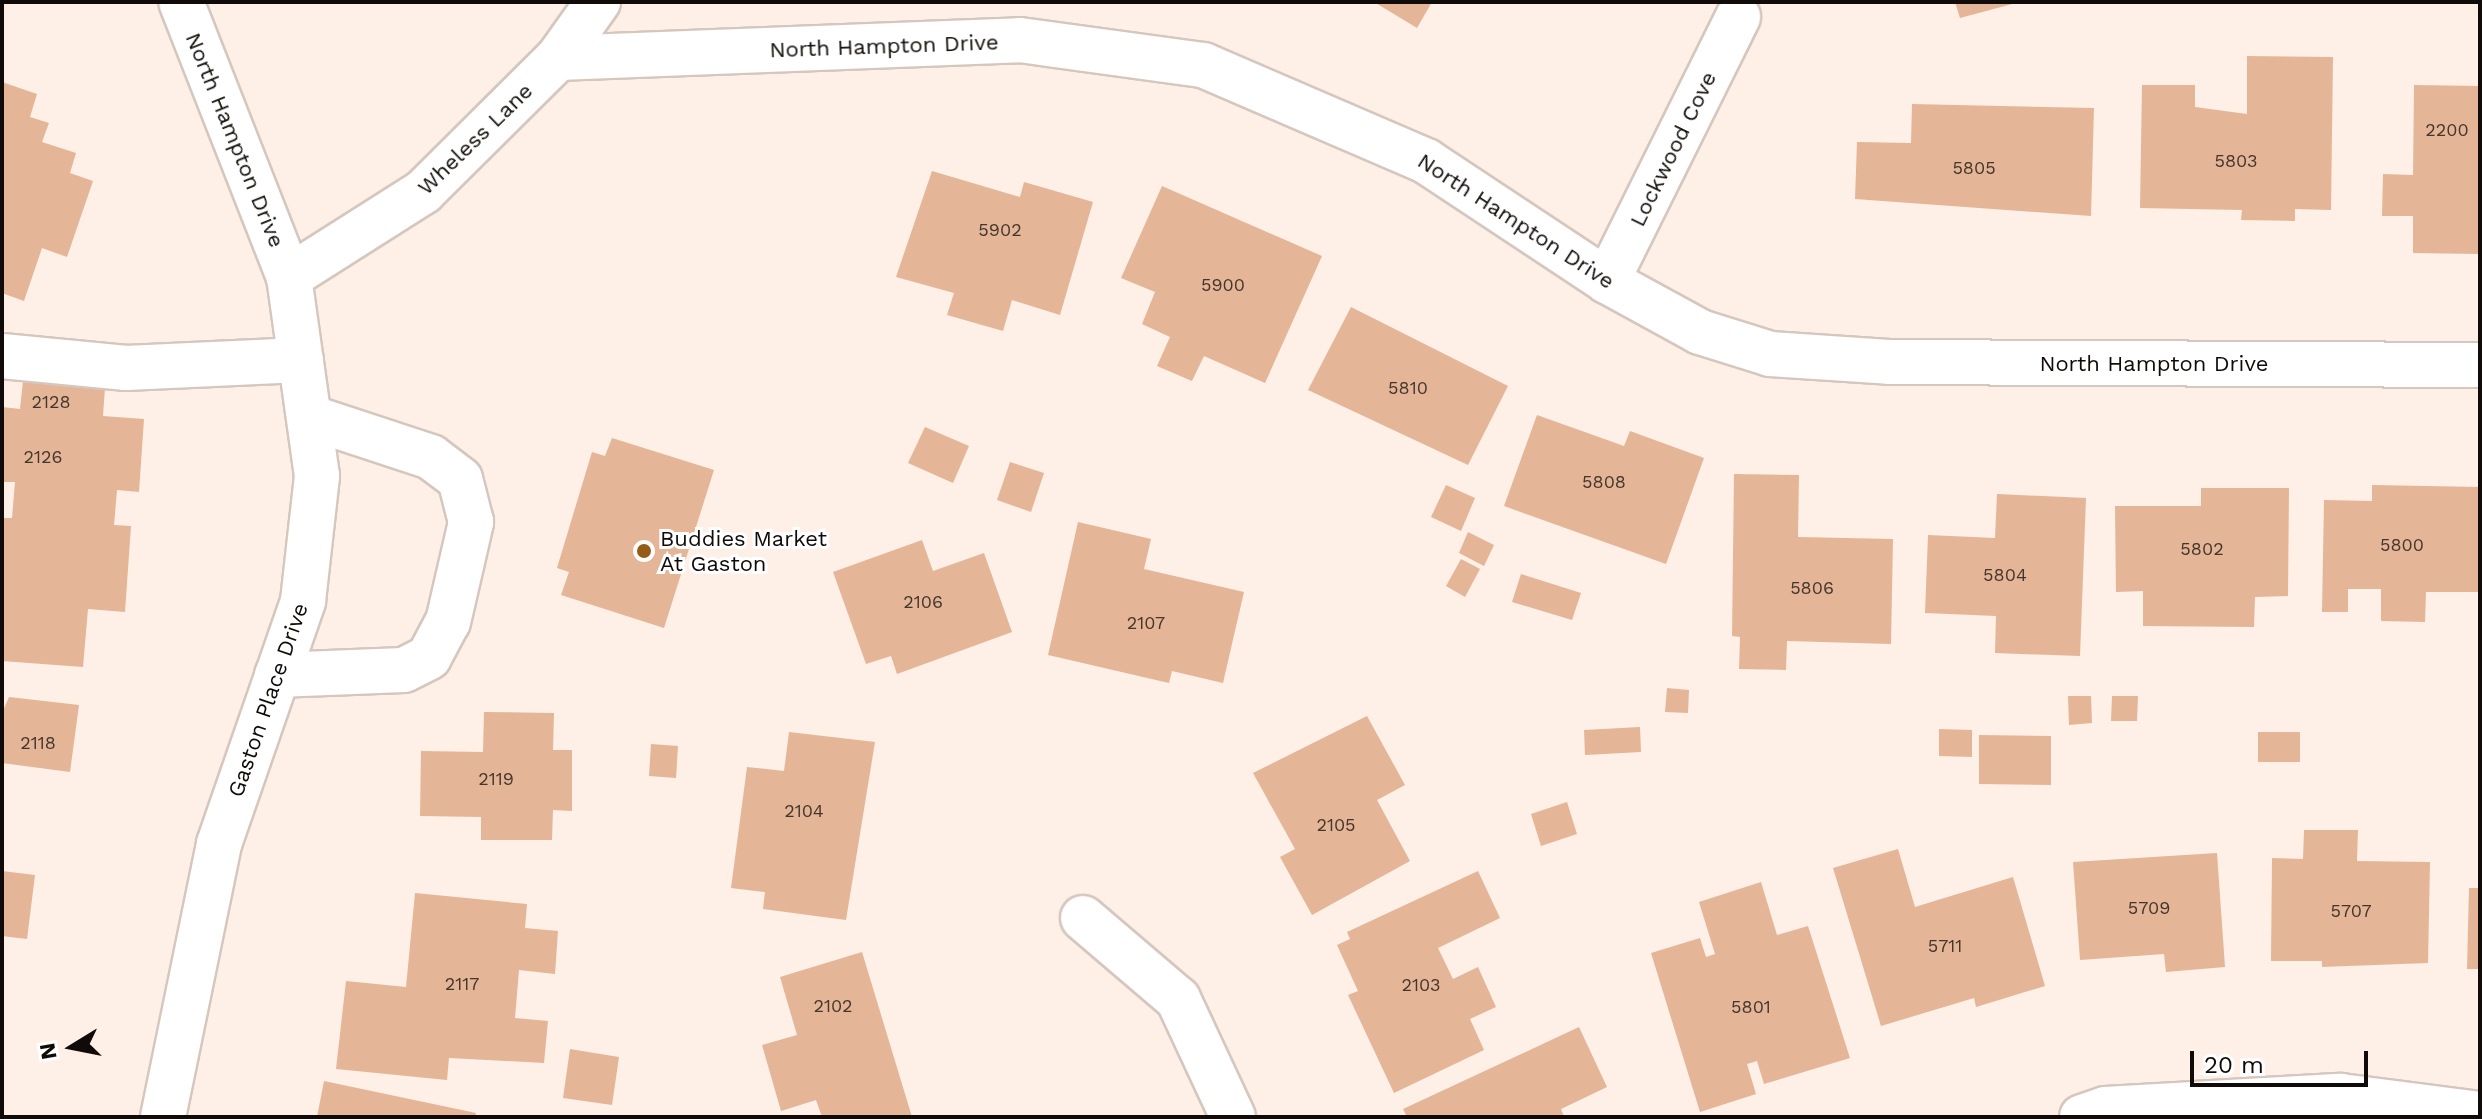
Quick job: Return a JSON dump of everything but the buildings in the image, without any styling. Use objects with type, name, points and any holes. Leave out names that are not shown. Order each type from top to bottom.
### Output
[{"type":"street","name":"North Hampton Drive","points":[[181,2],[289,277]]},
{"type":"street","name":"Wheless Lane","points":[[289,277],[423,192],[558,58],[598,2]]},
{"type":"street","name":"Lockwood Cove","points":[[1607,281],[1738,17]]},
{"type":"street","name":"North Hampton Drive","points":[[558,58],[1020,40],[1203,65],[1426,161],[1607,281],[1700,332],[1770,354],[1889,362],[2480,365]]},
{"type":"street","name":"Gaston Place Drive","points":[[163,1117],[219,844],[305,585],[317,476],[289,277]]},
{"type":"street","points":[[2,356],[126,368],[301,360]]},
{"type":"street","points":[[277,675],[404,670],[429,657],[448,622],[471,522],[460,479],[431,457],[309,417]]},
{"type":"street","points":[[1083,918],[1178,999],[1233,1117]]},
{"type":"street","points":[[2082,1117],[2105,1109],[2341,1096],[2480,1114]]},
{"type":"place","name":"Buddies Market At Gaston","points":[[644,551]]}]
